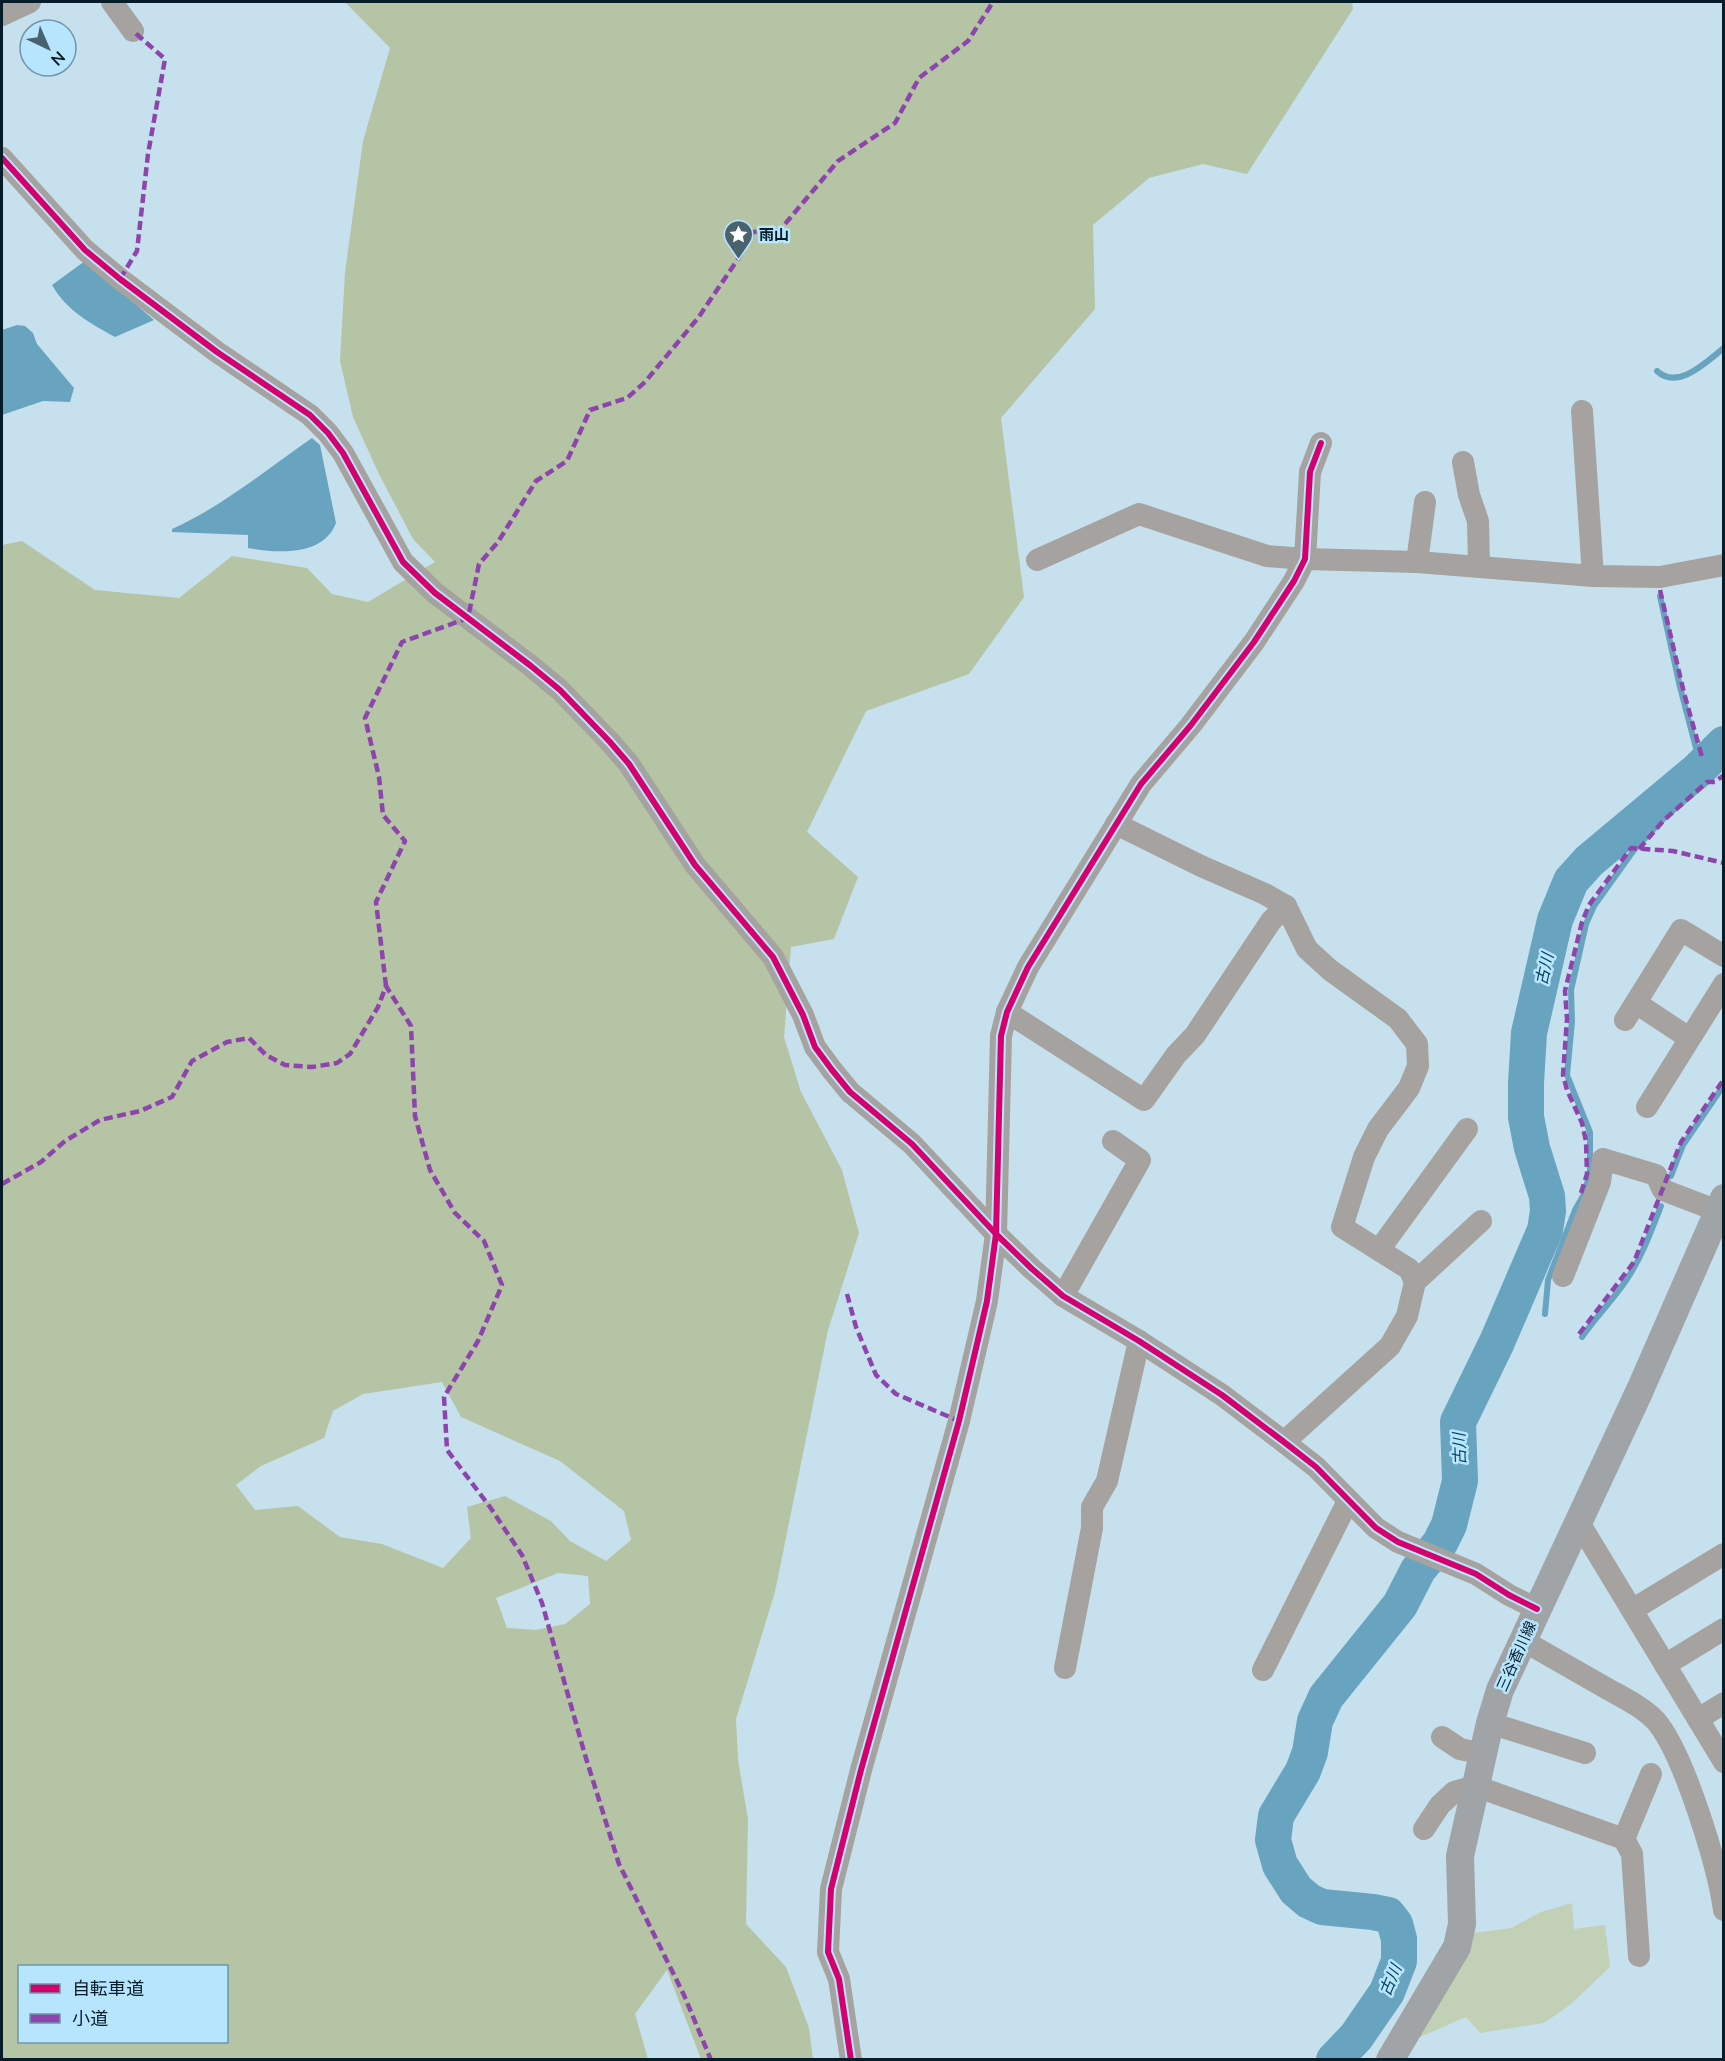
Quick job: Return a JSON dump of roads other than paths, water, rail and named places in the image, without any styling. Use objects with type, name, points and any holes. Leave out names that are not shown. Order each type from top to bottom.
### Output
[{"type":"main road","name":"三谷香川線","points":[[1390,2060],[1457,1947],[1462,1924],[1460,1856],[1490,1723],[1500,1690],[1640,1390],[1721,1205]]},
{"type":"street","points":[[2,15],[30,2]]},
{"type":"street","points":[[112,2],[133,31]]},
{"type":"street","points":[[2,158],[85,250],[217,352],[310,416],[328,433],[343,453],[403,562],[435,593],[552,684],[610,741],[629,764],[695,865],[773,957],[803,1015],[815,1047],[832,1070],[850,1092],[912,1144],[996,1234],[1063,1296],[1139,1341],[1222,1395],[1284,1442],[1316,1467],[1376,1528],[1398,1542],[1476,1574],[1537,1609]]},
{"type":"street","points":[[1581,411],[1593,576]]},
{"type":"street","points":[[851,2060],[839,1979],[828,1952],[831,1889],[861,1770],[958,1421],[987,1301],[996,1234],[1001,1036],[1007,1012],[1028,968],[1141,784],[1191,725],[1254,642],[1294,581],[1305,559],[1310,472],[1321,443]]},
{"type":"street","points":[[1464,462],[1469,495],[1478,521],[1479,566]]},
{"type":"street","points":[[1417,562],[1425,502]]},
{"type":"street","points":[[1036,560],[1138,514],[1267,556],[1417,562],[1593,576],[1660,578],[1724,565]]},
{"type":"street","points":[[1116,824],[1286,906],[1307,949],[1330,970],[1398,1019],[1417,1044],[1418,1066],[1414,1077],[1409,1088],[1378,1129],[1364,1157],[1342,1227],[1409,1269],[1415,1281]]},
{"type":"street","points":[[1007,1012],[1144,1100],[1176,1055],[1195,1035],[1271,921],[1286,906]]},
{"type":"street","points":[[1689,1038],[1630,1011],[1681,930],[1724,956]]},
{"type":"street","points":[[1647,1107],[1724,984]]},
{"type":"street","points":[[1379,1250],[1467,1129]]},
{"type":"street","points":[[1063,1296],[1140,1160],[1113,1142]]},
{"type":"street","points":[[1563,1276],[1600,1182],[1603,1159],[1656,1174],[1663,1190],[1721,1205]]},
{"type":"street","points":[[1284,1442],[1390,1346],[1407,1316],[1415,1281],[1480,1221]]},
{"type":"street","points":[[1065,1668],[1092,1528],[1092,1507],[1107,1481],[1139,1341]]},
{"type":"street","points":[[1263,1670],[1348,1501]]},
{"type":"street","points":[[1578,1521],[1724,1762]]},
{"type":"street","points":[[1632,1610],[1724,1554]]},
{"type":"street","points":[[1665,1665],[1724,1629]]},
{"type":"street","points":[[1522,1640],[1628,1700],[1654,1719],[1668,1739],[1686,1782],[1704,1832],[1724,1910]]},
{"type":"street","points":[[1698,1719],[1724,1703]]},
{"type":"street","points":[[1490,1723],[1585,1753]]},
{"type":"street","points":[[1442,1737],[1460,1749],[1483,1754]]},
{"type":"street","points":[[1624,1839],[1651,1774]]},
{"type":"street","points":[[1424,1829],[1440,1805],[1454,1792],[1475,1786],[1624,1839],[1632,1854],[1639,1956]]},
{"type":"water","points":[[85,261],[154,320],[115,337],[72,309],[52,285]]},
{"type":"water","points":[[17,325],[25,326],[33,333],[37,344],[74,388],[70,402],[43,401],[2,415],[2,330]]},
{"type":"water","points":[[312,438],[320,445],[336,523],[330,534],[321,542],[298,550],[272,551],[248,548],[248,535],[172,532],[172,529],[227,499]]},
{"type":"waterway","points":[[1657,371],[1674,378],[1683,376],[1701,366],[1724,348]]},
{"type":"waterway","points":[[1545,1314],[1548,1280],[1590,1174],[1590,1132],[1567,1075],[1572,1021],[1571,990],[1586,924],[1594,906],[1634,850],[1701,779],[1701,767],[1660,596]]},
{"type":"waterway","name":"古川","points":[[1334,2060],[1356,2037],[1387,1992],[1399,1961],[1399,1939],[1395,1924],[1388,1915],[1322,1907],[1309,1901],[1296,1890],[1280,1865],[1273,1840],[1276,1816],[1303,1771],[1310,1752],[1315,1721],[1326,1697],[1400,1605],[1418,1570],[1440,1543],[1449,1525],[1460,1481],[1458,1422],[1497,1342],[1545,1230],[1548,1211],[1547,1196],[1532,1148],[1526,1117],[1529,1033],[1555,920],[1571,881],[1589,861],[1698,770],[1724,744]]},
{"type":"waterway","points":[[1671,1176],[1683,1145],[1724,1085]]},
{"type":"waterway","points":[[1582,1337],[1631,1273],[1661,1206]]},
{"type":"place","name":"雨山","points":[[738,260]]}]
